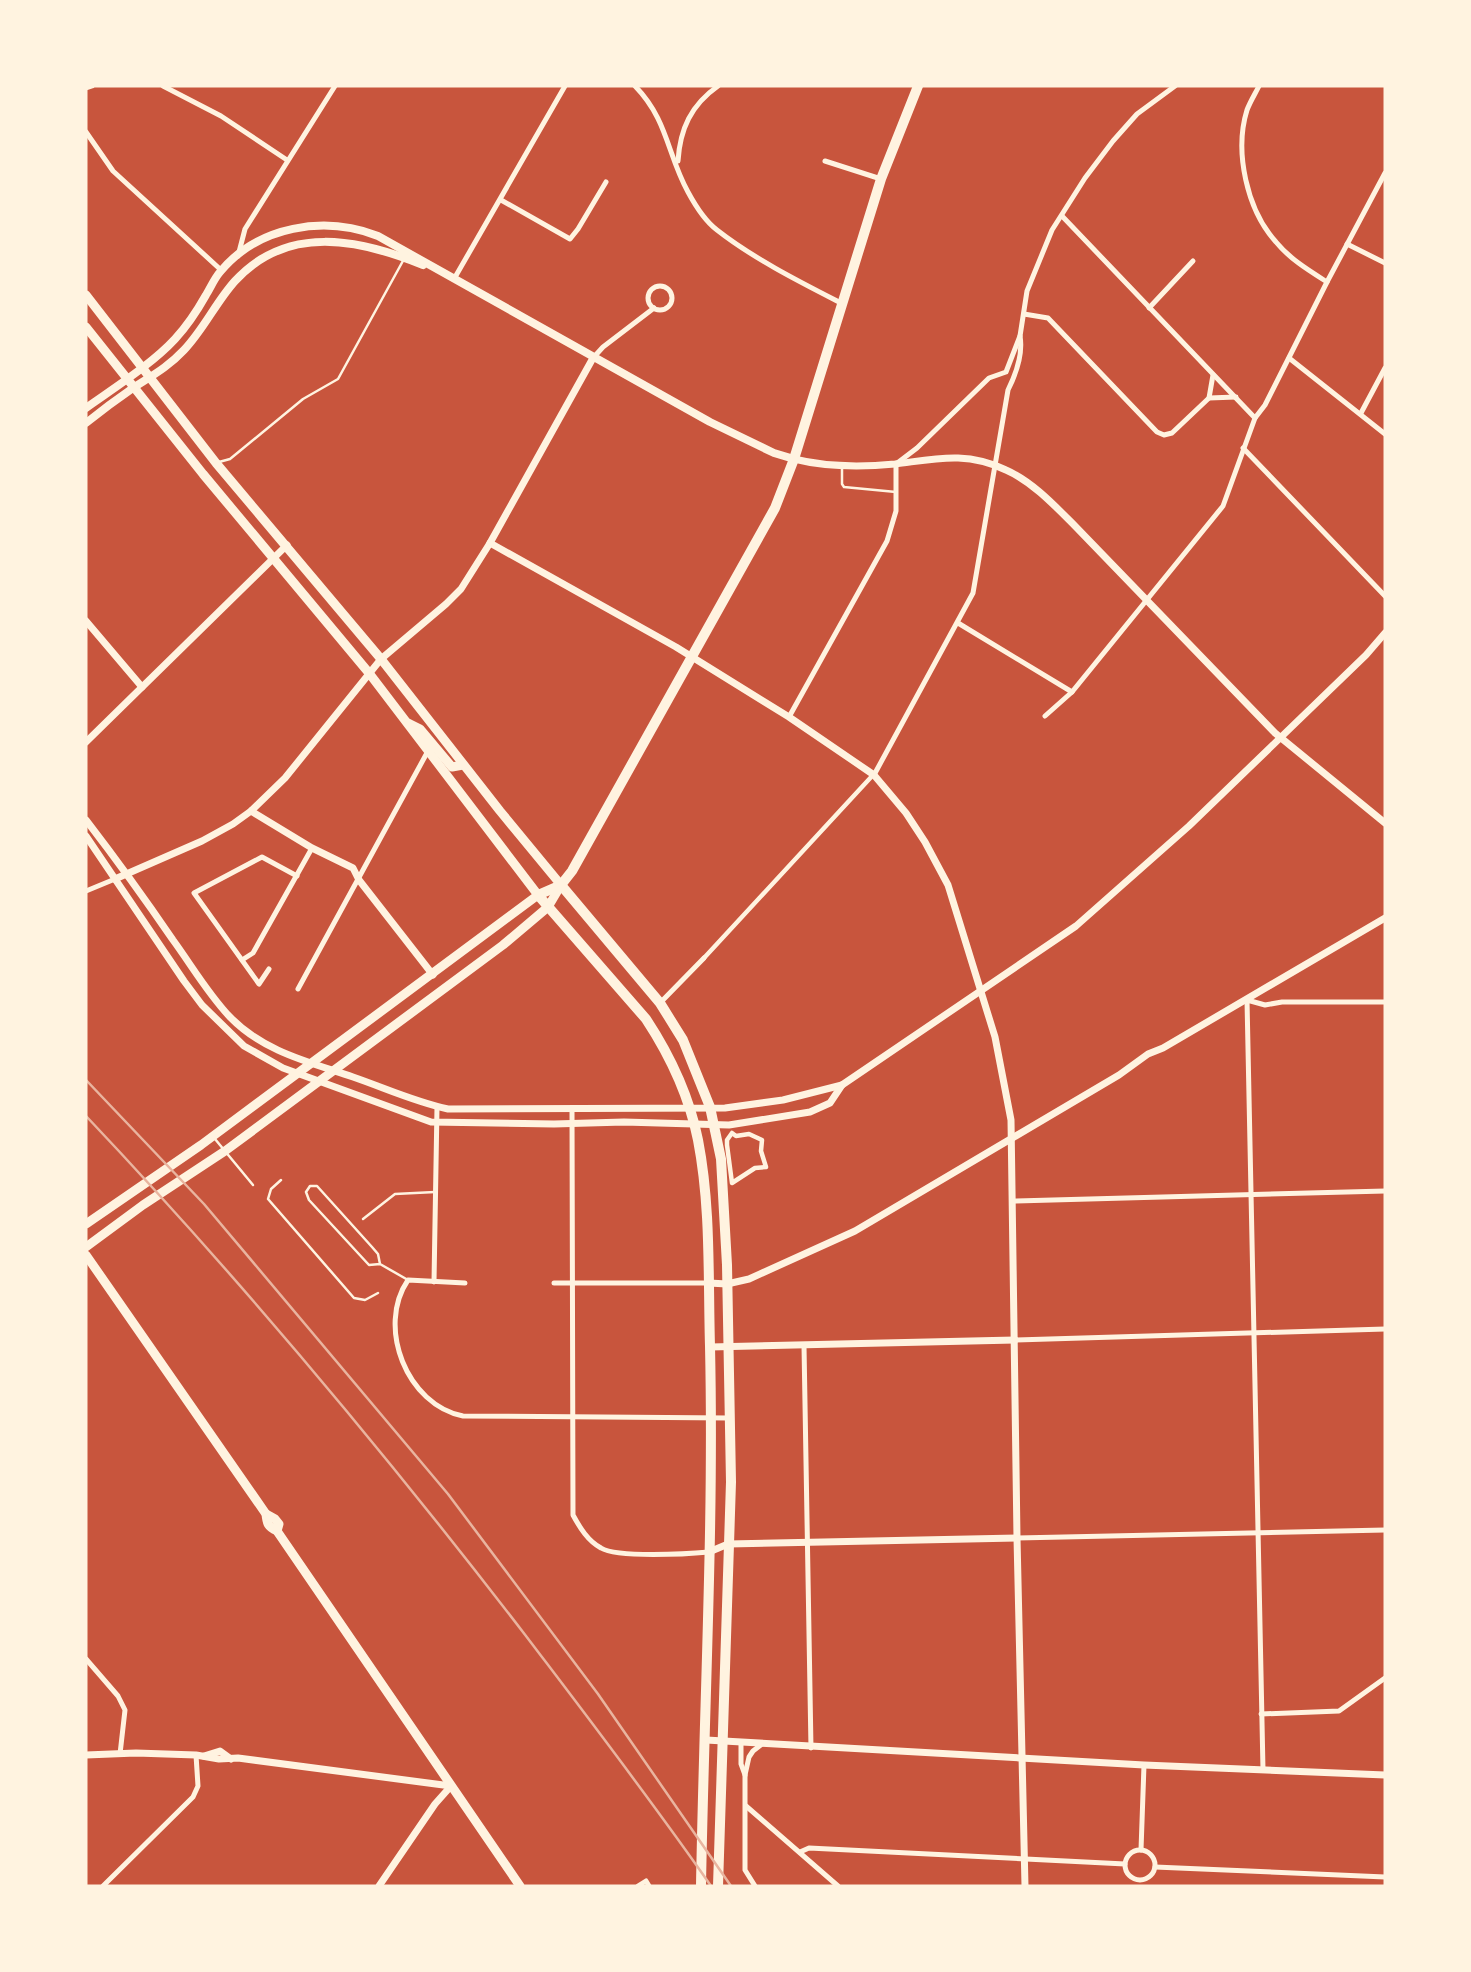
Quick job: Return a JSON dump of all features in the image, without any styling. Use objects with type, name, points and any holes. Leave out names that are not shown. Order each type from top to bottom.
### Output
[{"type":"highway","points":[[701,1886],[711,1418],[705,1197],[694,1124],[681,1079],[646,1019],[538,895],[561,885],[572,871],[775,508],[794,460],[881,179],[918,86]]},
{"type":"highway","points":[[561,885],[660,1003],[683,1040],[710,1107],[722,1159],[731,1482],[718,1886]]},
{"type":"highway","points":[[707,1659],[726,1659]]},
{"type":"main road","points":[[86,408],[173,341],[190,321],[221,270],[238,256],[263,240],[289,229],[315,225],[339,226],[378,236],[710,422],[794,460]]},
{"type":"main road","points":[[86,423],[134,387],[166,368],[187,347],[239,277],[261,259],[295,244],[324,241],[363,246],[405,258],[454,279]]},
{"type":"main road","points":[[86,295],[216,463],[381,659],[561,885],[548,907],[502,945],[225,1152],[143,1205],[86,1247]]},
{"type":"main road","points":[[86,327],[203,474],[369,673],[538,895],[433,975],[86,1224]]},
{"type":"main road","points":[[406,722],[420,729],[452,767],[463,765]]},
{"type":"main road","points":[[86,1255],[266,1514],[279,1524],[277,1531],[520,1886]]},
{"type":"street","points":[[86,88],[92,86]]},
{"type":"street","points":[[163,86],[221,116],[287,160]]},
{"type":"street","points":[[238,256],[245,229],[335,86]]},
{"type":"street","points":[[454,279],[565,86]]},
{"type":"street","points":[[635,86],[657,114],[695,204],[716,229],[811,289],[843,304]]},
{"type":"street","points":[[677,164],[680,138],[688,117],[699,101],[718,86]]},
{"type":"street","points":[[1160,86],[1165,92]]},
{"type":"street","points":[[896,464],[917,448],[989,377],[1006,372],[1020,336],[1025,299],[1042,248],[1085,178],[1113,141],[1137,114],[1175,86]]},
{"type":"street","points":[[1259,86],[1247,109],[1242,133],[1244,165],[1251,198],[1265,227],[1276,242],[1296,262],[1326,282]]},
{"type":"street","points":[[86,132],[113,171],[221,270]]},
{"type":"street","points":[[825,161],[881,179]]},
{"type":"street","points":[[1045,716],[1072,692],[1223,506],[1255,418],[1265,405],[1326,282],[1385,173]]},
{"type":"street","points":[[501,200],[570,239],[606,181]]},
{"type":"street","points":[[1062,216],[1255,418]]},
{"type":"street","points":[[1346,244],[1385,263]]},
{"type":"street","points":[[1149,308],[1193,261]]},
{"type":"street","points":[[660,286],[667,289],[672,295],[671,303],[661,310],[654,308],[648,299],[650,291],[660,286]]},
{"type":"street","points":[[86,891],[202,841],[233,824],[251,811],[285,778],[381,659],[461,589],[491,543],[593,358],[603,347],[654,308]]},
{"type":"street","points":[[1024,314],[1048,318],[1157,432],[1164,435],[1172,433],[1209,398],[1213,375]]},
{"type":"street","points":[[660,1003],[874,775],[958,623],[974,593],[1008,390],[1016,373],[1020,336]]},
{"type":"street","points":[[1289,358],[1385,434]]},
{"type":"street","points":[[1361,413],[1385,368]]},
{"type":"street","points":[[1209,398],[1236,397]]},
{"type":"street","points":[[1243,448],[1385,596]]},
{"type":"street","points":[[794,460],[842,465],[896,464],[940,457],[961,458],[995,465],[1018,476],[1044,496],[1267,726],[1385,823]]},
{"type":"street","points":[[789,717],[887,541],[896,511],[896,464]]},
{"type":"street","points":[[491,543],[691,657],[789,717],[874,775],[906,813],[948,885],[982,992],[1007,1089],[1012,1138],[1025,1886]]},
{"type":"street","points":[[86,742],[287,545]]},
{"type":"street","points":[[86,621],[142,687]]},
{"type":"street","points":[[958,623],[1072,692]]},
{"type":"street","points":[[86,820],[127,873],[210,994],[231,1018],[269,1046],[310,1064],[449,1109],[690,1109],[759,1105],[842,1085],[1046,948],[1106,901],[1281,738],[1385,633]]},
{"type":"street","points":[[298,989],[428,751]]},
{"type":"street","points":[[251,811],[312,848],[353,868],[359,880],[433,975]]},
{"type":"street","points":[[86,836],[197,999],[244,1046],[266,1060],[297,1073],[436,1123],[729,1125],[810,1112],[830,1103],[842,1085]]},
{"type":"street","points":[[242,960],[254,953],[312,848]]},
{"type":"street","points":[[269,969],[259,984],[194,893],[262,857],[297,876]]},
{"type":"street","points":[[554,1283],[727,1284],[749,1279],[855,1231],[1119,1075],[1148,1055],[1385,918]]},
{"type":"street","points":[[166,952],[176,944]]},
{"type":"street","points":[[1247,1000],[1265,1005],[1282,1002],[1385,1002]]},
{"type":"street","points":[[1247,1000],[1263,1770]]},
{"type":"street","points":[[434,1282],[437,1107]]},
{"type":"street","points":[[572,1109],[573,1515],[584,1534],[608,1552],[709,1552],[728,1544],[1385,1530]]},
{"type":"street","points":[[750,1134],[762,1140],[761,1151],[766,1167],[755,1168],[732,1183],[727,1145],[730,1135],[750,1134]]},
{"type":"street","points":[[1014,1201],[1385,1191]]},
{"type":"street","points":[[465,1283],[408,1280],[402,1288],[397,1305],[397,1343],[401,1357],[412,1380],[437,1407],[463,1416],[730,1418]]},
{"type":"street","points":[[710,1347],[1253,1335],[1385,1329]]},
{"type":"street","points":[[804,1346],[811,1748]]},
{"type":"street","points":[[86,1659],[118,1696],[125,1710],[120,1754]]},
{"type":"street","points":[[1261,1714],[1339,1711],[1385,1678]]},
{"type":"street","points":[[706,1740],[811,1748],[1385,1775]]},
{"type":"street","points":[[741,1742],[741,1764],[745,1775]]},
{"type":"street","points":[[755,1886],[744,1870],[745,1775],[749,1757],[762,1744]]},
{"type":"street","points":[[86,1755],[200,1756],[220,1751],[232,1759],[451,1786]]},
{"type":"street","points":[[103,1886],[193,1797],[198,1786],[200,1756]]},
{"type":"street","points":[[1141,1850],[1143,1765]]},
{"type":"street","points":[[379,1886],[415,1832],[451,1786]]},
{"type":"street","points":[[746,1806],[838,1886]]},
{"type":"street","points":[[800,1852],[808,1848],[1125,1864]]},
{"type":"street","points":[[1141,1850],[1150,1854],[1155,1867],[1147,1878],[1139,1883],[1128,1874],[1125,1864],[1128,1855],[1141,1850]]},
{"type":"street","points":[[1155,1867],[1385,1877]]},
{"type":"street","points":[[638,1886],[646,1881],[649,1886]]},
{"type":"lane","points":[[203,474],[216,463],[230,460],[303,399],[338,379],[405,258]]},
{"type":"lane","points":[[842,465],[844,486],[896,492]]},
{"type":"lane","points":[[213,1135],[253,1185]]},
{"type":"lane","points":[[281,1180],[271,1189],[268,1199],[306,1246],[354,1298],[365,1300],[378,1293]]},
{"type":"lane","points":[[380,1264],[372,1247],[317,1186],[310,1186],[306,1192],[309,1200],[369,1265],[380,1264],[408,1280]]},
{"type":"lane","points":[[363,1219],[394,1194],[435,1192]]},
{"type":"railway","points":[[86,1080],[204,1204],[448,1494],[598,1694],[731,1886]]},
{"type":"railway","points":[[86,1116],[257,1305],[421,1502],[597,1729],[711,1886]]}]
